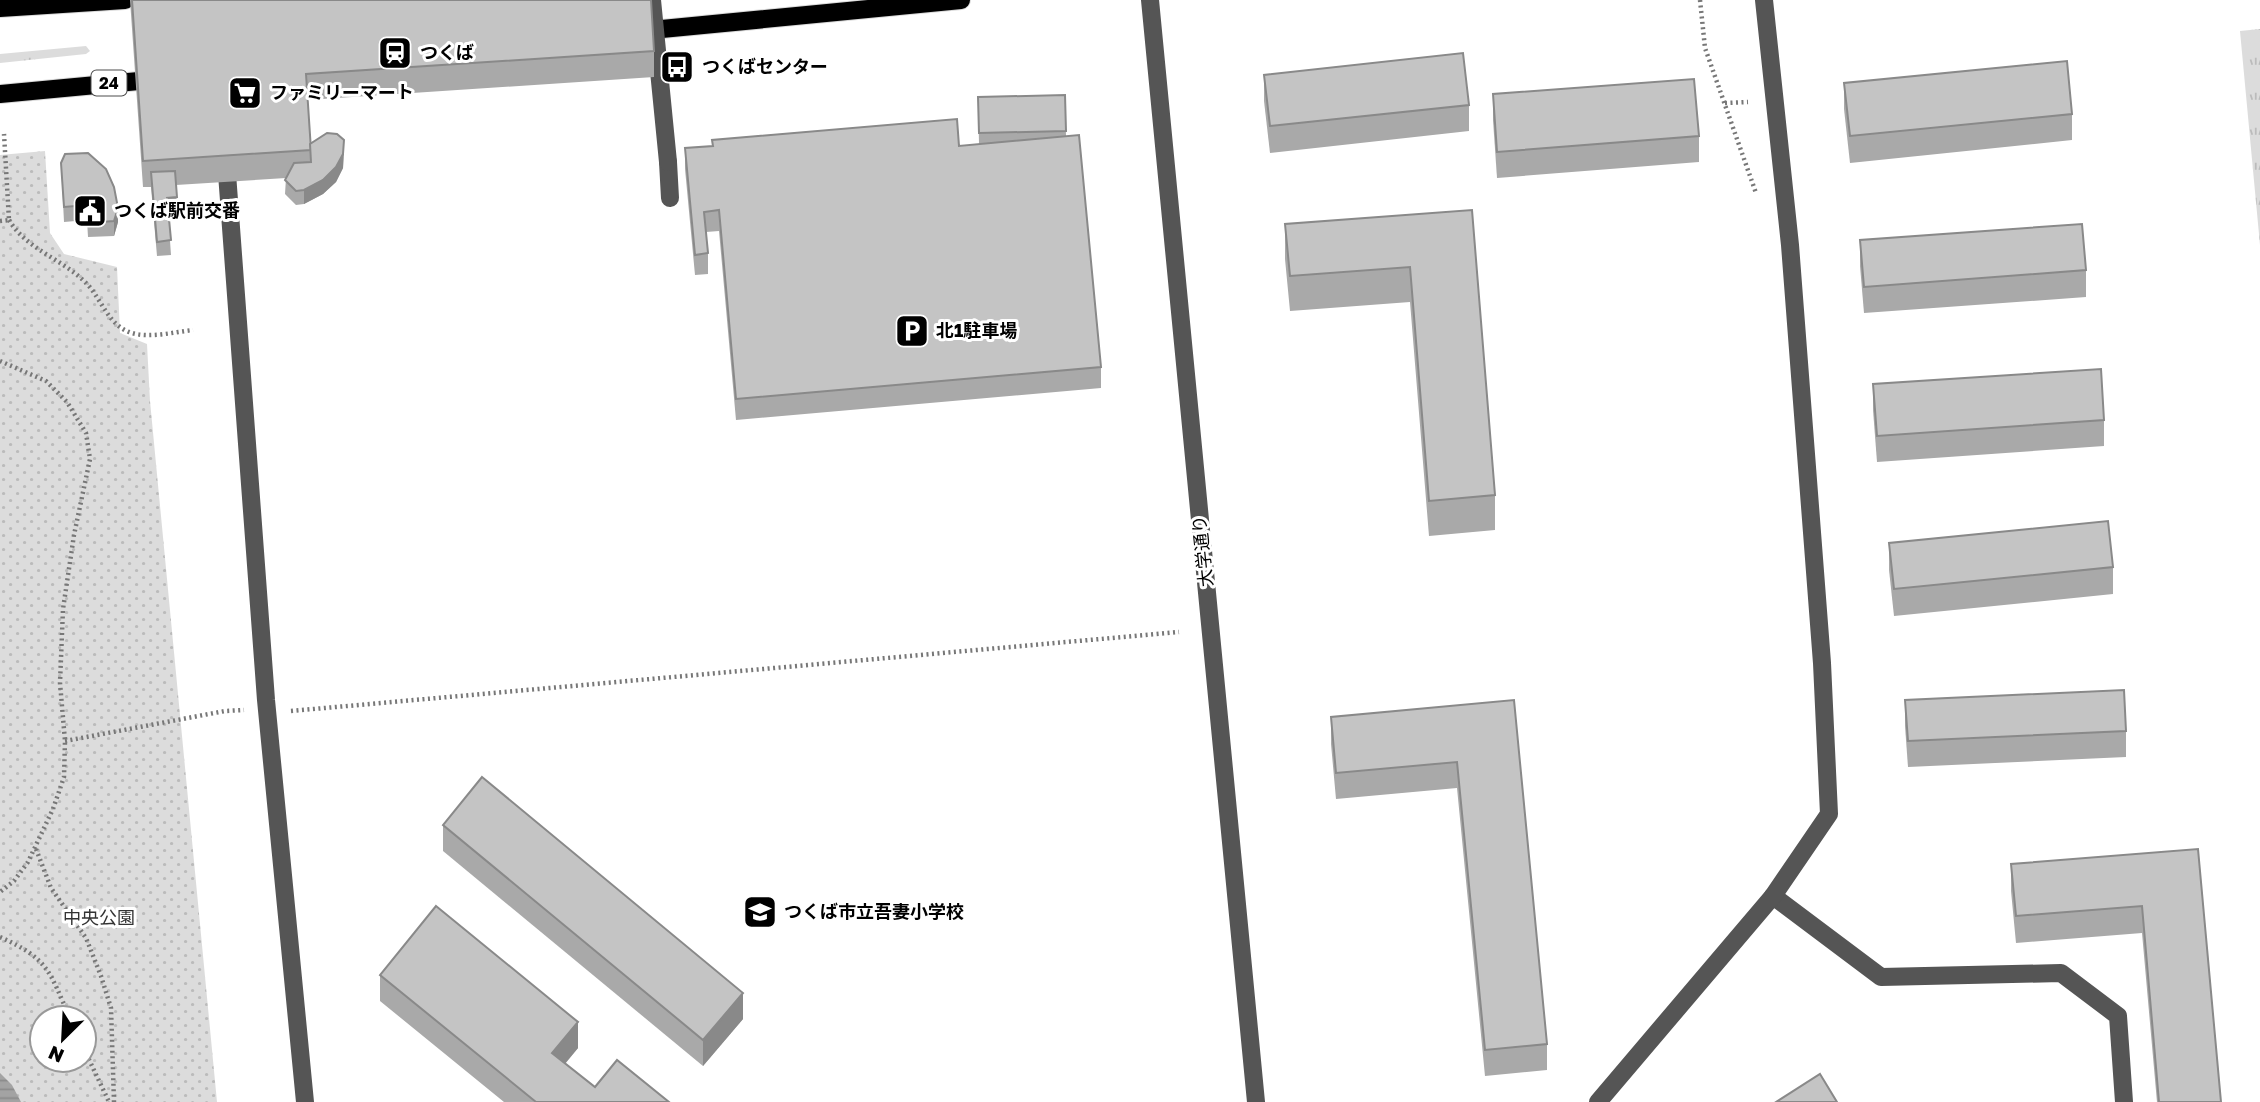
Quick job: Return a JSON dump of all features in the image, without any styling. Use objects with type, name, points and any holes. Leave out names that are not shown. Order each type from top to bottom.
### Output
[{"type":"main road","points":[[0,9],[125,0]]},
{"type":"main road","points":[[623,33],[961,0]]},
{"type":"main road","name":"24","points":[[0,94],[180,77]]},
{"type":"street","points":[[652,0],[670,198]]},
{"type":"street","name":"大学通り","points":[[1150,0],[1256,1102]]},
{"type":"street","points":[[1598,1102],[1773,897],[1829,814],[1822,663],[1790,245],[1764,0]]},
{"type":"street","points":[[224,146],[266,700],[304,1102]]},
{"type":"street","points":[[1773,897],[1881,976],[2061,973],[2118,1016],[2124,1102]]},
{"type":"path","points":[[1700,0],[1705,48],[1760,204]]},
{"type":"path","points":[[4,134],[9,220],[17,233],[84,280],[123,329],[157,334],[193,330]]},
{"type":"path","points":[[0,221],[9,220]]},
{"type":"path","points":[[0,361],[46,381],[67,402],[86,433],[90,459],[74,535],[63,609],[60,683],[65,741],[64,777],[35,848],[14,881],[0,892]]},
{"type":"path","points":[[296,712],[1179,632]]},
{"type":"path","points":[[65,741],[225,711]]},
{"type":"path","points":[[35,848],[51,888],[86,938],[111,1008],[111,1102]]},
{"type":"path","points":[[0,937],[28,950],[46,967],[63,1004]]},
{"type":"path","points":[[97,1074],[111,1102]]},
{"type":"green space","points":[[2260,29],[2260,245],[2240,31]]},
{"type":"green space","points":[[86,46],[90,51],[86,54],[0,63],[0,54]]},
{"type":"green space","name":"中央公園","points":[[45,151],[50,233],[64,254],[117,267],[120,333],[147,344],[150,401],[217,1102],[0,1102],[0,155]]},
{"type":"shaded area","points":[[0,1073],[12,1085],[21,1102],[0,1102]]},
{"type":"building","points":[[132,0],[651,0],[654,51],[306,74],[311,150],[143,161]]},
{"type":"building","points":[[1463,53],[1469,105],[1270,126],[1264,75]]},
{"type":"building","points":[[2067,61],[2072,114],[1850,136],[1844,83]]},
{"type":"building","points":[[1694,79],[1699,136],[1497,152],[1493,94]]},
{"type":"building","points":[[1065,95],[1066,131],[979,133],[978,97]]},
{"type":"building","name":"北1駐車場","points":[[957,119],[959,146],[1079,135],[1101,367],[736,399],[719,210],[704,212],[708,253],[695,255],[685,148],[713,146],[712,140]]},
{"type":"building","points":[[327,133],[337,134],[344,140],[343,154],[336,167],[323,180],[296,191],[285,180],[294,163],[311,162],[310,144]]},
{"type":"building","name":"つくば駅前交番","points":[[88,153],[106,169],[114,187],[118,208],[114,221],[88,223],[87,205],[64,207],[61,163],[65,154]]},
{"type":"building","points":[[175,171],[177,197],[167,198],[171,240],[157,242],[151,172]]},
{"type":"building","points":[[1472,210],[1495,495],[1429,501],[1410,267],[1290,276],[1285,224]]},
{"type":"building","points":[[2082,224],[2086,270],[1864,287],[1860,240]]},
{"type":"building","points":[[2101,369],[2104,420],[1877,436],[1873,384]]},
{"type":"building","points":[[2108,521],[2113,567],[1894,589],[1889,543]]},
{"type":"building","points":[[2124,690],[2126,731],[1908,741],[1905,700]]},
{"type":"building","points":[[1514,700],[1547,1044],[1485,1050],[1457,762],[1336,773],[1331,717]]},
{"type":"building","points":[[482,777],[743,993],[703,1040],[443,825]]},
{"type":"building","points":[[2198,849],[2221,1102],[2159,1102],[2142,906],[2016,916],[2011,864]]},
{"type":"building","points":[[436,906],[578,1022],[552,1053],[595,1087],[617,1060],[669,1102],[536,1102],[380,975]]},
{"type":"building","points":[[1820,1074],[1837,1102],[1776,1102]]},
{"type":"place","name":"つくば","points":[[395,53]]},
{"type":"place","name":"つくばセンター","points":[[677,67]]},
{"type":"place","name":"ファミリーマート","points":[[245,93]]},
{"type":"place","name":"つくば駅前交番","points":[[90,211]]},
{"type":"place","name":"北1駐車場","points":[[912,331]]},
{"type":"place","name":"つくば市立吾妻小学校","points":[[760,912]]}]
